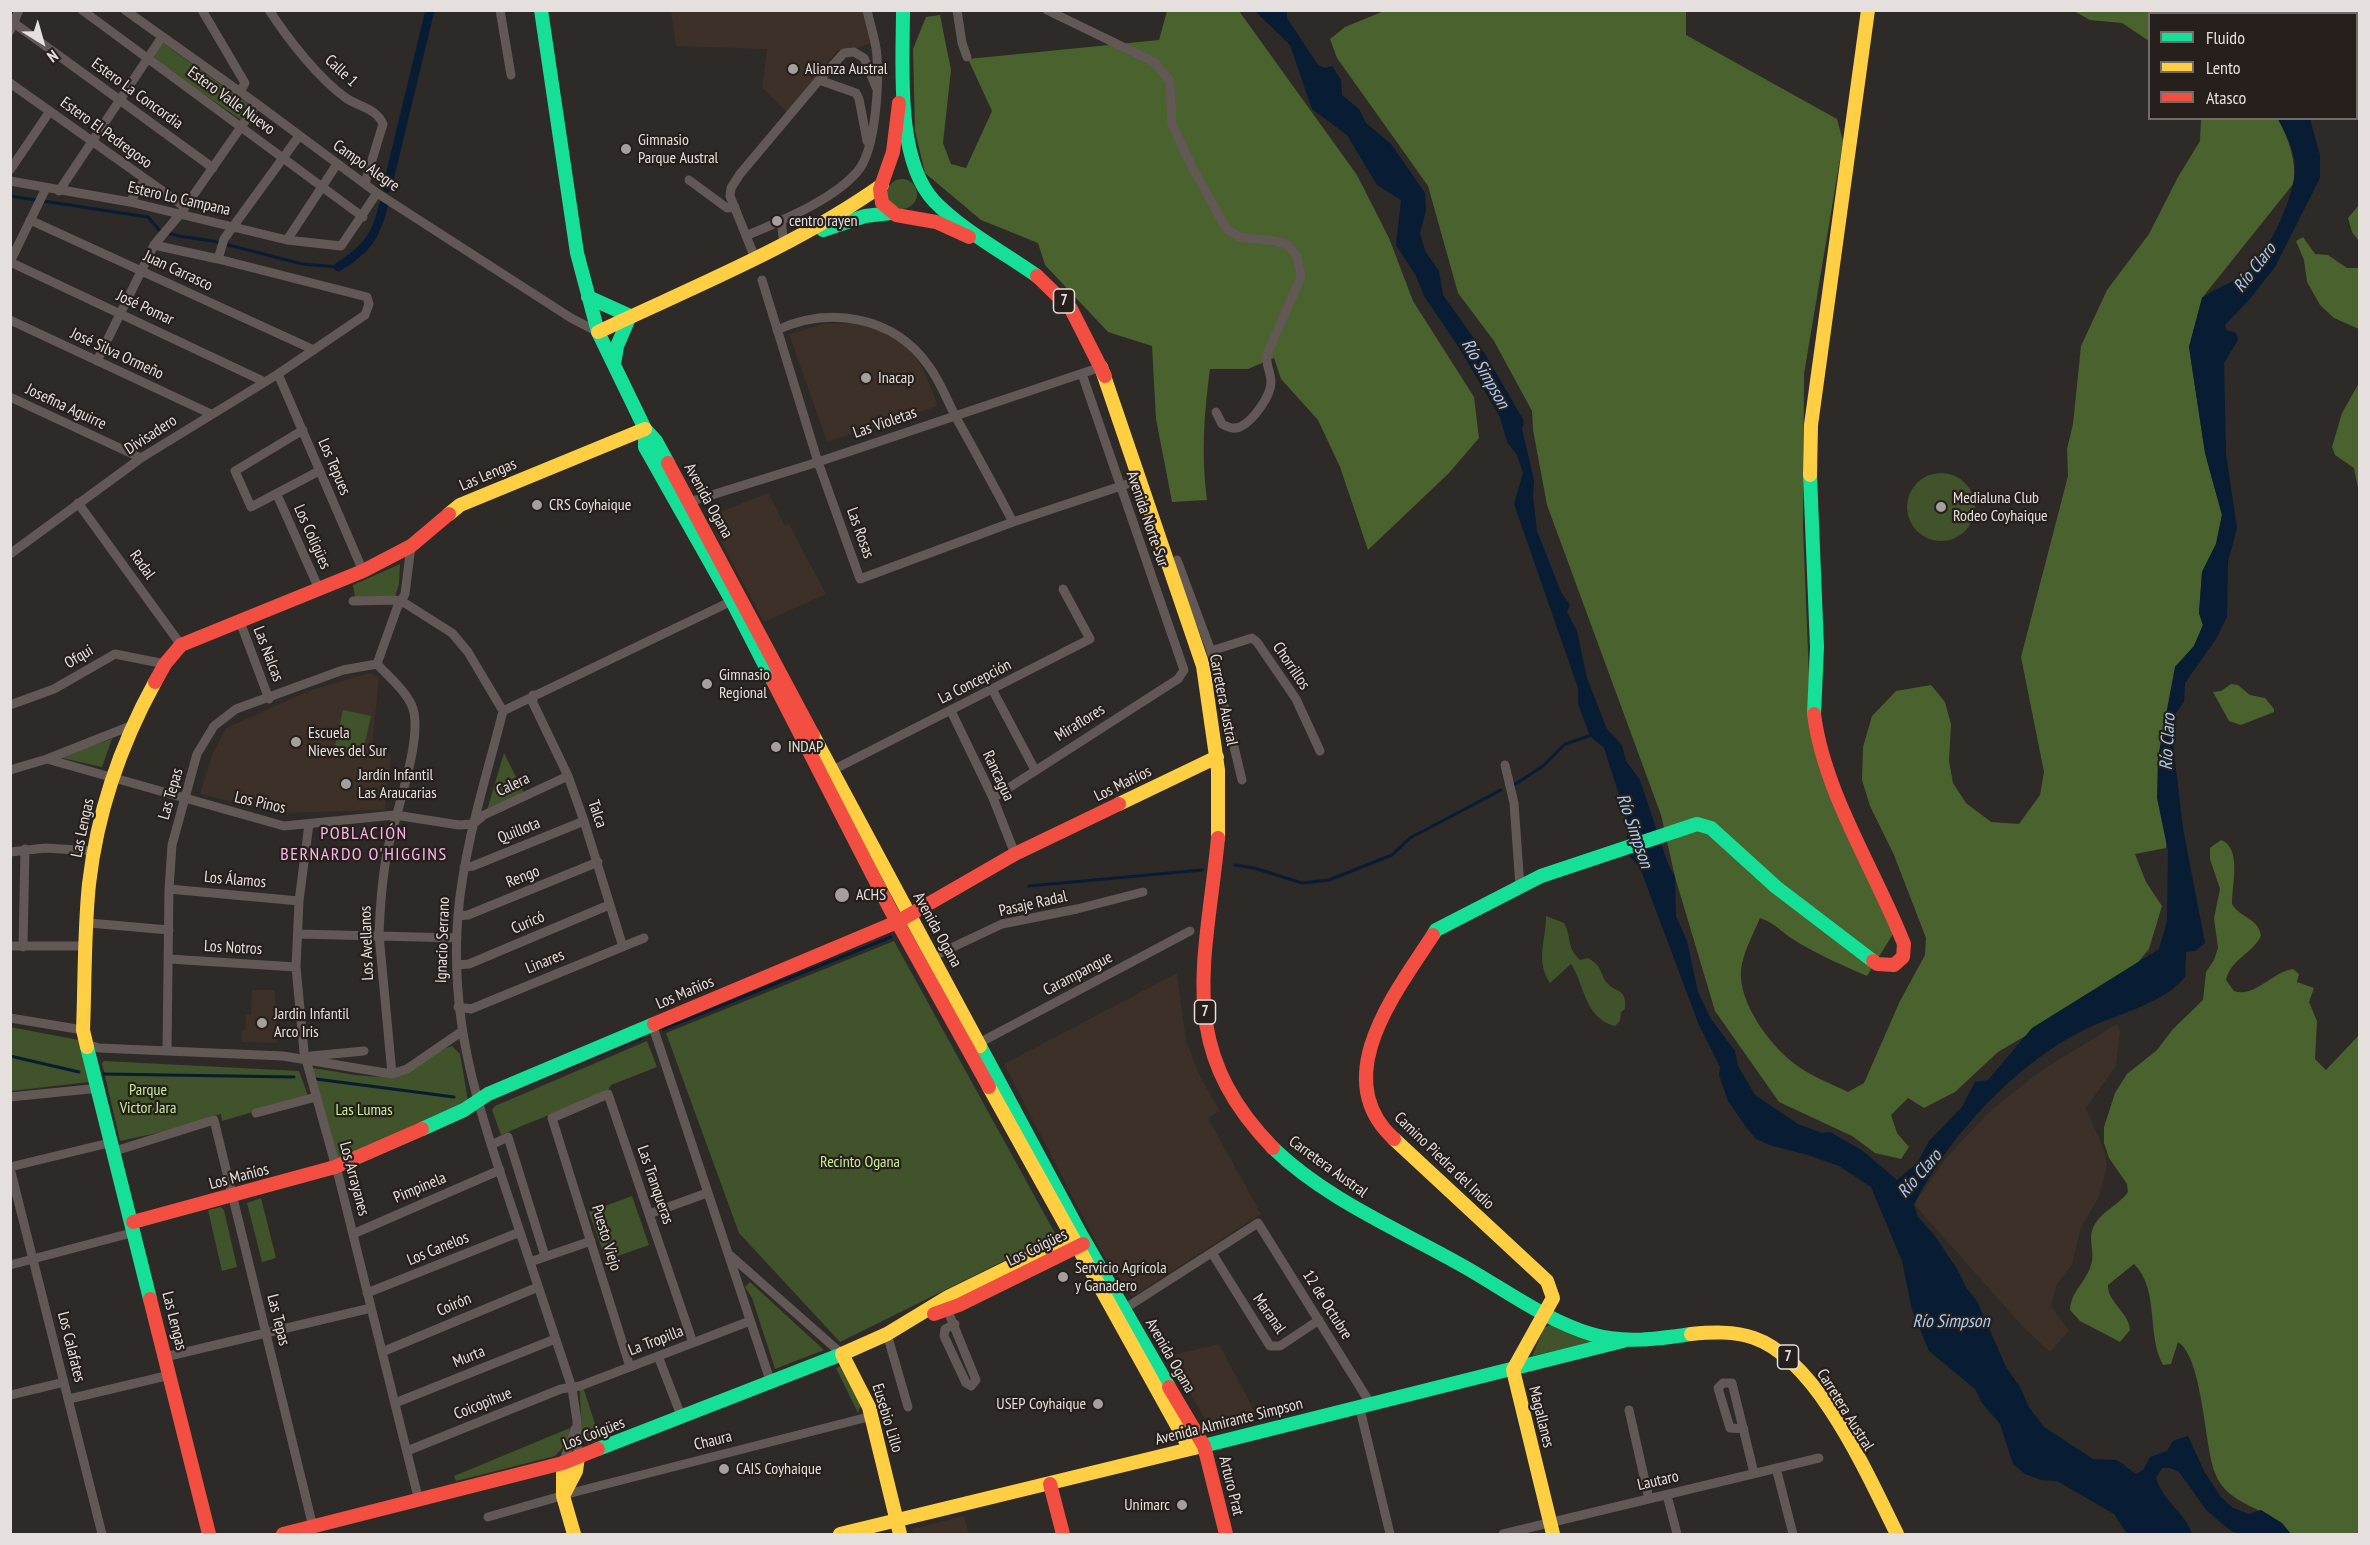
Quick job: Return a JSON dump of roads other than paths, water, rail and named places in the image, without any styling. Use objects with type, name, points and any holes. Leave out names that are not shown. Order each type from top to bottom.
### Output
[{"type":"main road","name":"Avenida Ogana","points":[[541,10],[577,253],[598,332],[645,429],[645,447],[683,503],[827,772],[934,956],[980,1043],[1077,1242],[1124,1309],[1197,1448]]},
{"type":"main road","name":"Carretera Austral","points":[[903,10],[903,73],[911,153],[922,185],[948,213],[1055,291],[1086,333],[1101,368],[1203,666],[1217,757],[1218,829],[1203,974],[1206,1027],[1216,1065],[1236,1103],[1285,1159],[1373,1219],[1546,1314],[1598,1337],[1626,1340],[1730,1332],[1755,1337],[1778,1349],[1808,1379],[1879,1499],[1897,1534]]},
{"type":"main road","name":"Camino Piedra del Indio","points":[[1546,1314],[1553,1298],[1547,1281],[1386,1132],[1371,1108],[1364,1078],[1376,1028],[1390,1001],[1436,930],[1571,864],[1697,824],[1711,828],[1776,887],[1877,963],[1894,965],[1903,957],[1904,944],[1854,836],[1821,754],[1814,714],[1817,647],[1809,497],[1811,425],[1868,10]]},
{"type":"main road","name":"Carretera Austral","points":[[884,182],[893,152],[903,73]]},
{"type":"main road","points":[[598,332],[787,243],[843,212],[884,182],[904,172],[922,185],[924,198],[919,208],[898,215],[882,203],[884,182]]},
{"type":"main road","name":"Carretera Austral","points":[[787,243],[865,216],[898,215],[936,222],[1005,253]]},
{"type":"main road","points":[[588,297],[630,316]]},
{"type":"main road","points":[[614,364],[617,346],[630,316]]},
{"type":"main road","name":"Las Lengas","points":[[209,1534],[100,1088],[83,1029],[94,851],[111,779],[133,725],[165,664],[181,645],[239,619],[319,590],[363,571],[411,546],[460,505],[645,429]]},
{"type":"main road","name":"Los Mañíos","points":[[134,1227],[335,1167],[477,1102],[488,1094],[897,922],[1015,855],[1217,757]]},
{"type":"main road","name":"Avenida Ogana","points":[[827,772],[897,922],[1077,1242],[1197,1448]]},
{"type":"main road","name":"Los Coigües","points":[[903,1325],[947,1309],[1077,1242]]},
{"type":"main road","name":"Los Coigües","points":[[283,1534],[563,1463],[842,1354],[887,1334],[948,1297],[1077,1242]]},
{"type":"main road","name":"Magallanes","points":[[1546,1314],[1513,1370],[1551,1529]]},
{"type":"main road","name":"Avenida Almirante Simpson","points":[[840,1534],[899,1528],[1050,1484],[1626,1340]]},
{"type":"main road","name":"Eusebio Lillo","points":[[842,1354],[863,1390],[872,1416],[899,1528]]},
{"type":"main road","name":"Arturo Prat","points":[[1197,1448],[1226,1534]]},
{"type":"main road","name":"Ignacio Serrano","points":[[563,1496],[576,1470],[578,1457]]},
{"type":"main road","name":"Ignacio Serrano","points":[[563,1463],[563,1496],[574,1534]]},
{"type":"main road","points":[[1050,1484],[1063,1534]]},
{"type":"main road","name":"Carretera Austral","points":[[1879,1499],[1905,1534]]},
{"type":"street","points":[[12,27],[19,10]]},
{"type":"street","name":"Estero Valle Nuevo","points":[[82,10],[363,218]]},
{"type":"street","name":"Campo Alegre","points":[[125,10],[257,104],[377,194],[572,318],[598,332]]},
{"type":"street","points":[[202,10],[239,68],[245,83],[240,92]]},
{"type":"street","name":"Calle 1","points":[[269,10],[305,56],[346,98],[380,116],[383,124],[365,183]]},
{"type":"street","points":[[500,10],[511,75]]},
{"type":"street","points":[[746,236],[838,189],[858,171],[868,152],[876,87],[877,53],[867,10]]},
{"type":"street","points":[[957,10],[962,43],[967,57]]},
{"type":"street","points":[[1047,10],[1154,62],[1170,81],[1172,124],[1191,165],[1226,228],[1239,237],[1276,241],[1288,245],[1297,256],[1301,277],[1267,354],[1266,361],[1271,379],[1263,404],[1240,427],[1233,429],[1222,424],[1216,412]]},
{"type":"street","name":"Estero La Concordia","points":[[12,27],[120,100],[213,168]]},
{"type":"street","points":[[59,190],[162,37]]},
{"type":"street","points":[[755,258],[730,196],[731,188],[740,174],[844,53],[854,52],[864,58],[876,87]]},
{"type":"street","points":[[819,80],[856,93],[868,152]]},
{"type":"street","name":"Estero El Pedregoso","points":[[10,82],[145,179],[183,210]]},
{"type":"street","points":[[97,361],[140,271],[157,242],[183,210],[257,104]]},
{"type":"street","points":[[10,170],[50,111]]},
{"type":"street","points":[[157,242],[219,254],[224,239],[236,227],[298,136]]},
{"type":"street","points":[[287,240],[337,164]]},
{"type":"street","points":[[130,202],[145,179]]},
{"type":"street","points":[[689,180],[727,208],[735,207]]},
{"type":"street","name":"Estero Lo Campana","points":[[10,181],[45,190],[59,190],[183,210],[287,240],[341,246],[363,218]]},
{"type":"street","points":[[10,262],[45,190]]},
{"type":"street","points":[[363,218],[377,194]]},
{"type":"street","name":"Juan Carrasco","points":[[30,220],[314,350]]},
{"type":"street","points":[[781,220],[787,243]]},
{"type":"street","name":"Divisadero","points":[[10,554],[141,458],[266,382],[359,321],[369,304],[367,297],[219,254]]},
{"type":"street","name":"José Pomar","points":[[10,262],[266,382]]},
{"type":"street","name":"Las Rosas","points":[[762,280],[818,462],[860,579],[1013,522],[1140,479]]},
{"type":"street","points":[[777,330],[799,321],[833,316],[855,318],[885,328],[901,338],[922,357],[938,380],[1013,522]]},
{"type":"street","name":"José Silva Ormeño","points":[[10,320],[211,414]]},
{"type":"street","name":"Las Violetas","points":[[683,503],[818,462],[1101,368]]},
{"type":"street","name":"Los Tepues","points":[[278,374],[363,571]]},
{"type":"street","name":"Avenida Norte Sur","points":[[1082,374],[1183,666],[1183,674]]},
{"type":"street","name":"Josefina Aguirre","points":[[10,398],[141,458]]},
{"type":"street","points":[[303,430],[235,471],[251,507],[319,471]]},
{"type":"street","name":"Los Coligües","points":[[278,497],[319,590]]},
{"type":"street","name":"Radal","points":[[78,503],[181,645]]},
{"type":"street","points":[[377,664],[400,600],[405,594],[411,546]]},
{"type":"street","points":[[1177,560],[1211,651],[1242,780]]},
{"type":"street","name":"La Concepción","points":[[827,772],[1090,639],[1063,589]]},
{"type":"street","points":[[353,601],[400,600],[452,633],[468,652],[503,711],[736,599]]},
{"type":"street","name":"Las Nalcas","points":[[239,619],[269,699]]},
{"type":"street","name":"Chorrillos","points":[[1211,651],[1252,638],[1257,642],[1296,699],[1320,751]]},
{"type":"street","name":"Ofqui","points":[[10,705],[54,689],[115,654],[165,664]]},
{"type":"street","name":"Las Tepas","points":[[167,1050],[169,889],[172,845],[197,754],[214,726],[236,709],[269,699],[343,670],[377,664]]},
{"type":"street","name":"Los Avellanos","points":[[377,664],[412,705],[415,717],[413,748],[395,814],[384,875],[379,935],[392,1074]]},
{"type":"street","name":"Miraflores","points":[[993,798],[1183,674]]},
{"type":"street","points":[[992,689],[1035,770]]},
{"type":"street","name":"Talca","points":[[533,695],[533,703],[568,776],[585,821],[623,946]]},
{"type":"street","name":"Ignacio Serrano","points":[[503,711],[472,824],[464,867],[458,916],[458,1007],[461,1032],[477,1102],[572,1388],[577,1421],[578,1457]]},
{"type":"street","name":"Rancagua","points":[[951,711],[993,798],[1015,855]]},
{"type":"street","points":[[10,770],[47,759],[133,725]]},
{"type":"street","name":"Los Mañíos","points":[[1217,757],[1233,748]]},
{"type":"street","name":"Los Pinos","points":[[47,759],[184,800],[284,826],[395,814],[459,825],[472,824]]},
{"type":"street","points":[[1505,765],[1514,803],[1520,887]]},
{"type":"street","name":"Calera","points":[[472,824],[484,815],[568,776]]},
{"type":"street","name":"Quillota","points":[[464,867],[473,866],[585,821]]},
{"type":"street","name":"Los Arrayanes","points":[[309,824],[299,901],[296,967],[305,1055],[420,1501]]},
{"type":"street","points":[[10,852],[24,849],[94,851]]},
{"type":"street","points":[[22,947],[24,849]]},
{"type":"street","name":"Rengo","points":[[458,916],[468,915],[598,862]]},
{"type":"street","name":"Los Álamos","points":[[169,889],[299,901]]},
{"type":"street","name":"Pasaje Radal","points":[[934,956],[1002,924],[1077,909],[1143,892]]},
{"type":"street","name":"Curicó","points":[[458,965],[470,964],[609,905]]},
{"type":"street","points":[[88,923],[169,930]]},
{"type":"street","name":"Carampangue","points":[[980,1043],[1190,931]]},
{"type":"street","points":[[299,934],[458,938]]},
{"type":"street","name":"Linares","points":[[458,1007],[471,1009],[644,938]]},
{"type":"street","points":[[10,946],[87,946]]},
{"type":"street","name":"Los Notros","points":[[168,959],[296,967]]},
{"type":"street","points":[[10,1018],[83,1029]]},
{"type":"street","name":"Eusebio Lillo","points":[[652,1024],[707,1193],[731,1256],[771,1383]]},
{"type":"street","points":[[305,1055],[392,1074],[406,1068],[461,1032]]},
{"type":"street","points":[[86,1044],[99,1048],[312,1056],[364,1051]]},
{"type":"street","points":[[10,1097],[100,1088]]},
{"type":"street","name":"Las Tranqueras","points":[[552,1118],[608,1094],[693,1343]]},
{"type":"street","points":[[256,1113],[316,1097]]},
{"type":"street","name":"Puesto Viejo","points":[[552,1118],[630,1367]]},
{"type":"street","name":"Las Tepas","points":[[114,1147],[214,1120],[313,1527]]},
{"type":"street","points":[[491,1145],[508,1137],[545,1256]]},
{"type":"street","points":[[10,1167],[114,1147]]},
{"type":"street","name":"Los Calafates","points":[[10,1167],[102,1534]]},
{"type":"street","name":"Pimpinela","points":[[353,1234],[500,1170]]},
{"type":"street","points":[[649,1214],[707,1193]]},
{"type":"street","name":"12 de Octubre","points":[[1212,1253],[1258,1223],[1318,1320],[1365,1404],[1390,1534]]},
{"type":"street","name":"Los Mañíos","points":[[10,1265],[134,1227]]},
{"type":"street","name":"Los Canelos","points":[[367,1293],[520,1232]]},
{"type":"street","points":[[530,1262],[591,1241]]},
{"type":"street","points":[[1124,1309],[1212,1253]]},
{"type":"street","name":"Maranal","points":[[1212,1253],[1270,1346],[1280,1346],[1318,1320]]},
{"type":"street","name":"Eusebio Lillo","points":[[731,1256],[842,1354]]},
{"type":"street","name":"Coirón","points":[[382,1352],[538,1287]]},
{"type":"street","points":[[165,1357],[371,1308]]},
{"type":"street","points":[[947,1309],[955,1324],[976,1380],[971,1386],[966,1383],[944,1336],[945,1329],[955,1324]]},
{"type":"street","name":"La Tropilla","points":[[572,1388],[750,1321]]},
{"type":"street","points":[[887,1334],[908,1407]]},
{"type":"street","name":"Murta","points":[[395,1403],[555,1339]]},
{"type":"street","points":[[658,1356],[682,1418]]},
{"type":"street","points":[[69,1399],[170,1375]]},
{"type":"street","points":[[10,1395],[64,1382]]},
{"type":"street","points":[[1744,1429],[1730,1428],[1718,1388],[1723,1383],[1732,1383],[1744,1429],[1754,1473]]},
{"type":"street","name":"Coicopihue","points":[[407,1451],[561,1389],[572,1388]]},
{"type":"street","points":[[1629,1410],[1649,1499]]},
{"type":"street","name":"Chaura","points":[[488,1517],[872,1416]]},
{"type":"street","name":"Ignacio Serrano","points":[[563,1463],[577,1421]]},
{"type":"street","name":"Lautaro","points":[[1503,1534],[1551,1529],[1649,1499],[1819,1458]]},
{"type":"street","points":[[1776,1468],[1793,1534]]},
{"type":"street","points":[[1667,1495],[1677,1534]]},
{"type":"water","points":[[1255,11],[1287,11],[1287,18],[1318,65],[1325,68],[1332,66],[1341,80],[1342,95],[1359,109],[1366,123],[1391,144],[1425,193],[1426,210],[1420,233],[1425,251],[1439,271],[1443,295],[1485,354],[1524,421],[1522,429],[1534,480],[1533,496],[1537,531],[1561,592],[1570,605],[1567,612],[1577,631],[1587,678],[1607,729],[1622,745],[1626,761],[1640,780],[1668,864],[1675,877],[1676,916],[1687,941],[1698,992],[1711,1019],[1735,1051],[1738,1066],[1755,1095],[1798,1124],[1822,1133],[1830,1132],[1863,1151],[1897,1180],[1918,1162],[1929,1141],[1962,1107],[1975,1082],[1988,1080],[2032,1028],[2159,949],[2167,921],[2168,851],[2157,798],[2158,757],[2175,667],[2194,646],[2203,625],[2199,613],[2202,572],[2216,544],[2222,515],[2205,453],[2189,347],[2202,298],[2249,270],[2265,250],[2280,222],[2291,192],[2295,160],[2278,120],[2310,120],[2320,155],[2320,178],[2275,267],[2249,300],[2225,325],[2226,330],[2236,333],[2238,340],[2224,363],[2226,454],[2237,528],[2228,562],[2227,617],[2216,639],[2185,683],[2184,702],[2173,717],[2172,736],[2183,828],[2205,943],[2195,951],[2186,952],[2185,977],[2166,994],[2088,1028],[2062,1042],[2011,1080],[1966,1127],[1928,1179],[1914,1205],[1918,1217],[1935,1236],[1967,1289],[1977,1301],[2006,1367],[2020,1387],[2029,1407],[2044,1427],[2093,1459],[2117,1460],[2136,1474],[2143,1470],[2150,1457],[2167,1451],[2173,1441],[2188,1436],[2204,1471],[2221,1497],[2233,1508],[2249,1514],[2261,1510],[2282,1523],[2291,1534],[2241,1534],[2231,1531],[2207,1511],[2179,1472],[2170,1468],[2162,1468],[2156,1478],[2164,1494],[2185,1519],[2192,1534],[2127,1534],[2114,1514],[2057,1481],[2041,1480],[2025,1474],[2013,1464],[2000,1424],[1982,1403],[1975,1389],[1929,1351],[1912,1310],[1902,1261],[1871,1187],[1839,1166],[1769,1145],[1755,1138],[1728,1101],[1719,1075],[1720,1067],[1699,1025],[1640,868],[1625,851],[1629,826],[1604,748],[1590,736],[1578,704],[1578,688],[1514,504],[1523,473],[1517,455],[1507,442],[1500,417],[1458,346],[1424,296],[1416,276],[1396,245],[1401,200],[1377,185],[1347,135],[1312,109],[1290,45]]},
{"type":"waterway","points":[[387,188],[430,10]]},
{"type":"waterway","points":[[10,196],[148,217],[160,231],[213,241],[302,264],[338,267]]},
{"type":"waterway","points":[[338,267],[356,255],[368,242],[384,204]]},
{"type":"waterway","points":[[1514,785],[1543,766],[1565,744],[1592,735]]},
{"type":"waterway","points":[[1235,865],[1254,868],[1302,883],[1329,880],[1392,855],[1410,838],[1501,790]]},
{"type":"waterway","points":[[1029,886],[1202,870]]},
{"type":"waterway","points":[[663,1029],[891,937]]},
{"type":"waterway","points":[[509,1092],[641,1038]]},
{"type":"waterway","points":[[10,1056],[79,1072]]},
{"type":"waterway","points":[[103,1074],[294,1077]]},
{"type":"waterway","points":[[316,1079],[454,1097]]},
{"type":"place","name":"Alianza Austral","points":[[793,69]]},
{"type":"place","name":"Gimnasio Parque Austral","points":[[626,149]]},
{"type":"place","name":"centro rayen","points":[[777,221]]},
{"type":"place","name":"Inacap","points":[[866,378]]},
{"type":"place","name":"CRS Coyhaique","points":[[537,505]]},
{"type":"place","name":"Medialuna Club Rodeo Coyhaique","points":[[1941,507]]},
{"type":"place","name":"Gimnasio Regional","points":[[707,684]]},
{"type":"place","name":"Escuela Nieves del Sur","points":[[296,742]]},
{"type":"place","name":"INDAP","points":[[776,747]]},
{"type":"place","name":"Jardín Infantil Las Araucarias","points":[[346,784]]},
{"type":"place","name":"ACHS","points":[[842,895]]},
{"type":"place","name":"Jardin Infantil Arco Iris","points":[[262,1023]]},
{"type":"place","name":"Servicio Agrícola y Ganadero","points":[[1063,1277]]},
{"type":"place","name":"USEP Coyhaique","points":[[1098,1404]]},
{"type":"place","name":"CAIS Coyhaique","points":[[724,1469]]},
{"type":"place","name":"Unimarc","points":[[1182,1505]]},
{"type":"district","name":"POBLACIÓN BERNARDO O'HIGGINS","points":[[364,844]]},
{"type":"water label","name":"Río Claro","points":[[2255,268]]},
{"type":"water label","name":"Río Simpson","points":[[1485,374]]},
{"type":"water label","name":"Río Claro","points":[[2168,742]]},
{"type":"water label","name":"Río Simpson","points":[[1634,831]]},
{"type":"water label","name":"Río Claro","points":[[1920,1174]]},
{"type":"water label","name":"Río Simpson","points":[[1951,1322]]},
{"type":"park label","name":"Parque Victor Jara","points":[[148,1099]]},
{"type":"park label","name":"Las Lumas","points":[[364,1110]]},
{"type":"park label","name":"Recinto Ogana","points":[[860,1162]]}]
